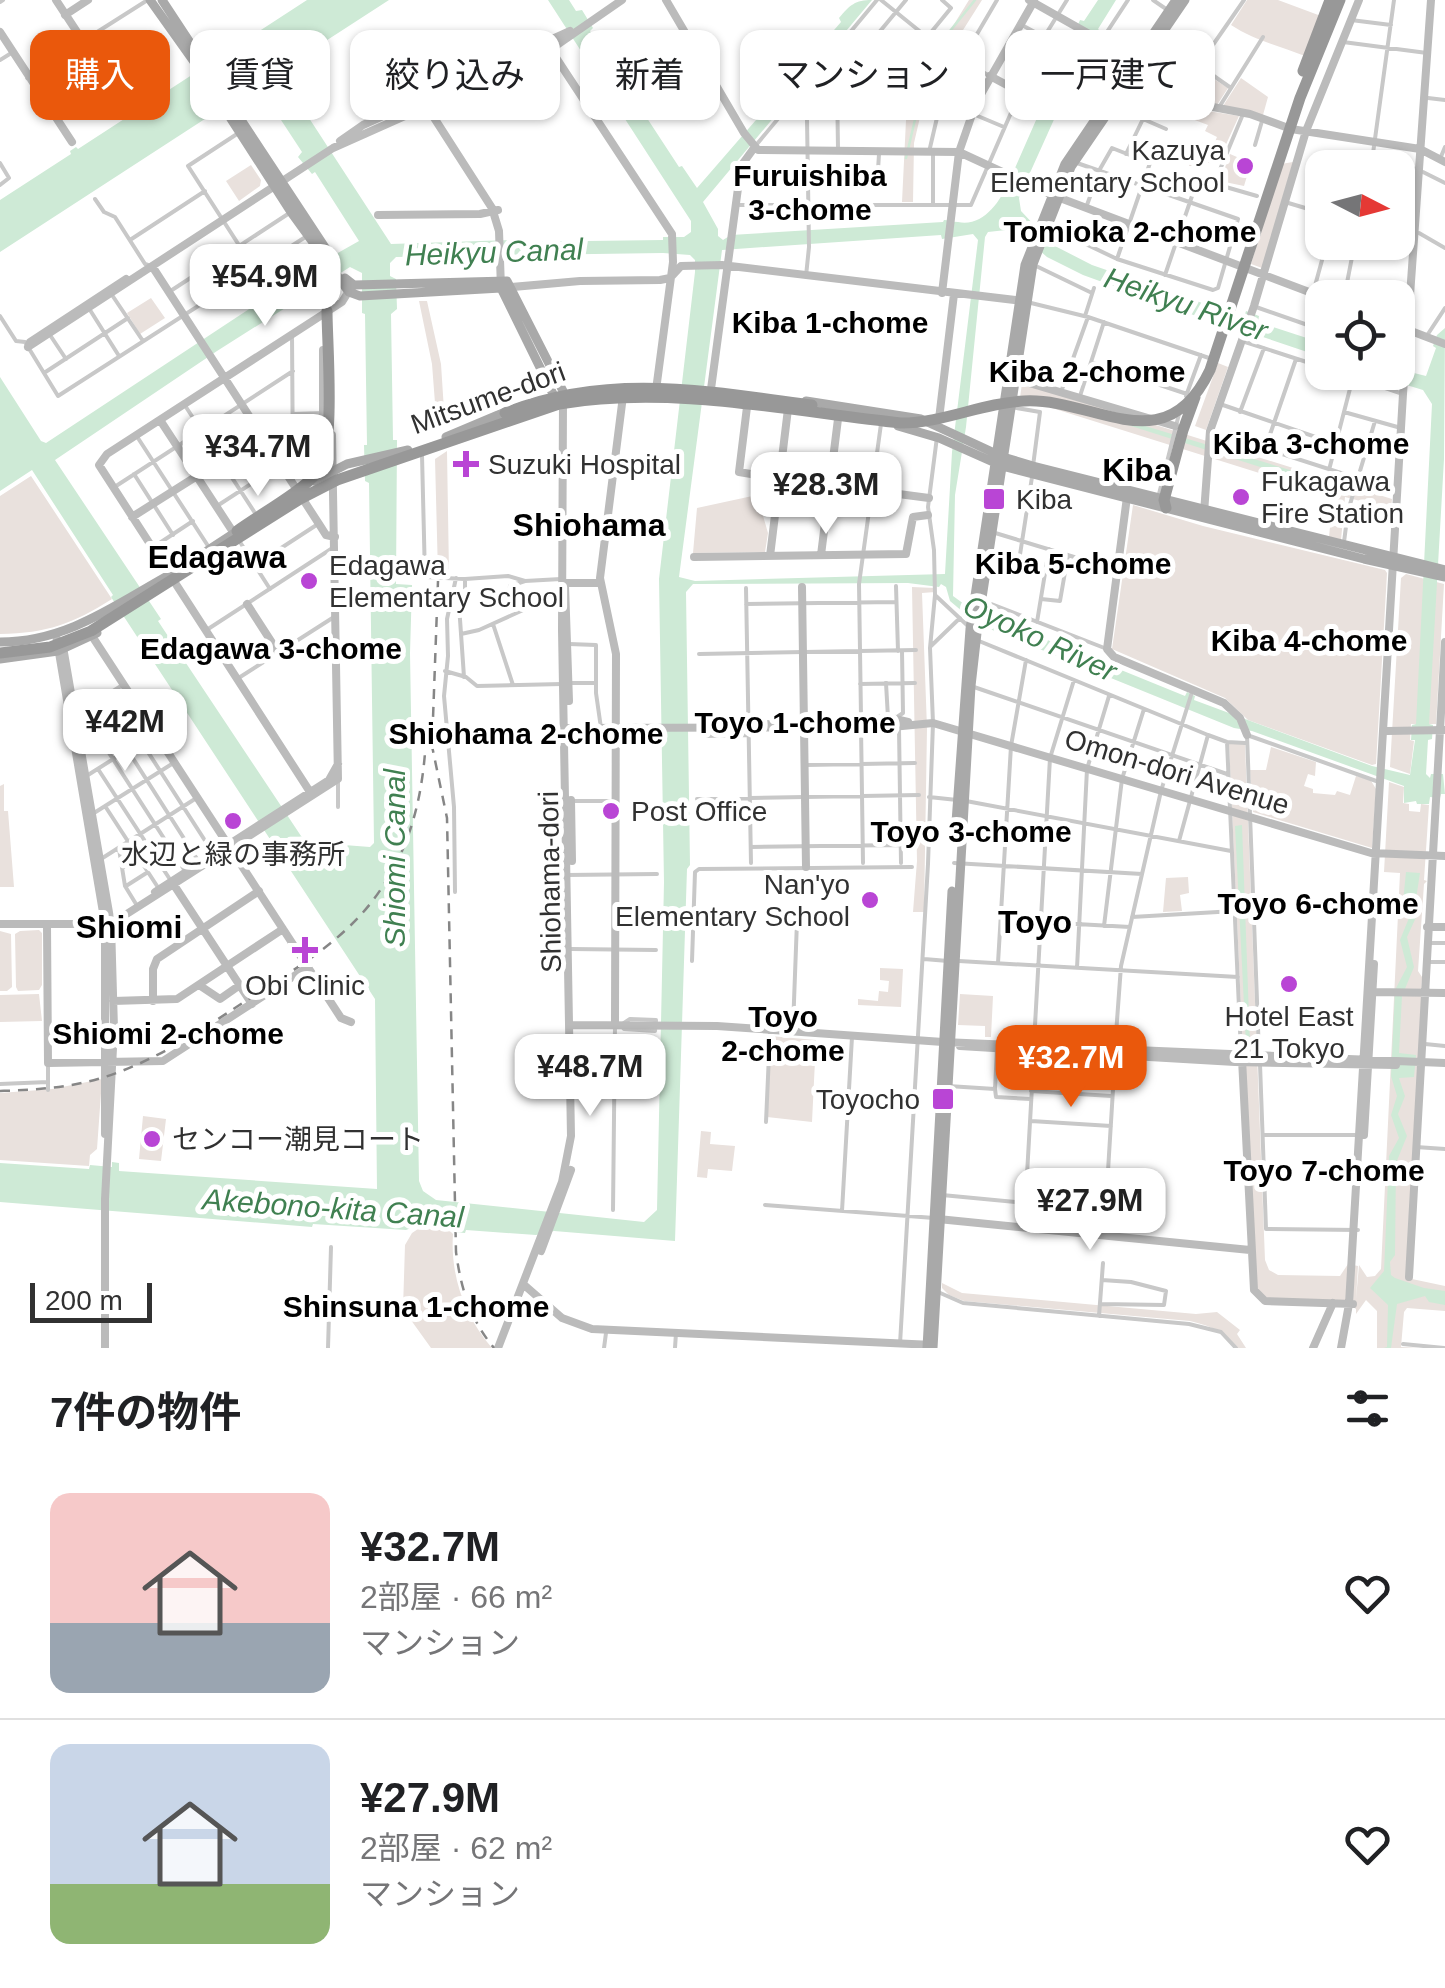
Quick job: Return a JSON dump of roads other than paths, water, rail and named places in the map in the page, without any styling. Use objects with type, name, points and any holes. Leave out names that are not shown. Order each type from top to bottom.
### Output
[{"type":"highway","points":[[0,650],[43,642],[92,624],[306,488],[336,474],[543,399],[576,391],[693,390],[920,418],[943,418],[1020,400],[1077,402],[1118,421],[1142,422],[1170,414],[1190,399],[1210,370],[1335,0]]},
{"type":"highway","points":[[1167,504],[1177,448],[1275,155],[1335,0]]},
{"type":"highway","points":[[0,650],[40,649],[82,636],[310,494],[346,477],[538,410],[586,400],[692,400],[914,423],[1020,401],[1077,402],[1112,419],[1142,422],[1172,413],[1193,396],[1209,370],[1275,155]]},
{"type":"highway","points":[[1177,448],[1227,336],[1258,238],[1258,223]]},
{"type":"highway","points":[[214,547],[308,480],[323,463],[328,437],[327,312]]},
{"type":"highway","points":[[450,442],[519,412],[577,398],[652,394],[789,406]]},
{"type":"main road","points":[[148,0],[190,52]]},
{"type":"main road","points":[[162,0],[190,48]]},
{"type":"main road","points":[[1157,30],[1176,0]]},
{"type":"main road","points":[[1164,30],[1184,0]]},
{"type":"main road","points":[[235,120],[340,275],[355,289],[505,284],[558,392],[561,408]]},
{"type":"main road","points":[[999,460],[1016,378],[1025,265],[1043,230],[1065,164],[1097,120]]},
{"type":"main road","points":[[1055,196],[1103,120]]},
{"type":"main road","points":[[277,185],[308,236],[328,256]]},
{"type":"main road","points":[[978,602],[1023,301],[1035,247]]},
{"type":"main road","name":"Mitsume-dori","points":[[331,474],[354,476],[558,392],[623,386],[681,387],[711,389],[789,406]]},
{"type":"main road","name":"Mitsume-dori","points":[[172,578],[297,490],[354,463],[422,455],[516,418],[561,408],[623,400],[747,404]]},
{"type":"main road","points":[[789,406],[838,418],[938,431]]},
{"type":"main road","points":[[789,406],[840,406],[904,415],[999,460],[1127,497],[1167,504]]},
{"type":"main road","points":[[1032,470],[1445,574]]},
{"type":"main road","name":"Mitsume-dori","points":[[0,650],[56,635],[146,593],[236,536],[297,490]]},
{"type":"main road","points":[[1203,514],[1343,546],[1395,563]]},
{"type":"main road","points":[[930,1346],[964,732],[973,624],[986,570],[988,531]]},
{"type":"main road","name":"Mitsume-dori","points":[[0,650],[61,651],[118,619],[146,593]]},
{"type":"main road","points":[[964,732],[976,640],[973,624]]},
{"type":"main road","points":[[937,1218],[942,1195],[948,1042]]},
{"type":"street","points":[[56,0],[76,30]]},
{"type":"street","points":[[66,15],[88,0]]},
{"type":"street","points":[[100,30],[148,0]]},
{"type":"street","points":[[560,40],[619,0]]},
{"type":"street","points":[[666,0],[753,146]]},
{"type":"street","points":[[852,30],[879,0],[918,30]]},
{"type":"street","points":[[881,30],[906,0]]},
{"type":"street","points":[[932,30],[950,8],[942,0]]},
{"type":"street","points":[[980,30],[997,0]]},
{"type":"street","points":[[1048,30],[1067,0]]},
{"type":"street","points":[[1106,30],[1128,0]]},
{"type":"street","points":[[1153,0],[1169,11]]},
{"type":"street","points":[[1215,43],[1244,0]]},
{"type":"street","points":[[1203,514],[1210,435],[1253,310],[1306,131],[1359,0]]},
{"type":"street","points":[[1375,150],[1394,0]]},
{"type":"street","points":[[1414,280],[1433,0]]},
{"type":"street","points":[[1422,150],[1433,0]]},
{"type":"street","points":[[985,87],[1032,1],[1082,30]]},
{"type":"street","points":[[1351,20],[1391,26]]},
{"type":"street","points":[[1020,24],[1031,30]]},
{"type":"street","points":[[0,32],[72,142]]},
{"type":"street","points":[[1218,109],[1263,37]]},
{"type":"street","points":[[1342,42],[1427,53]]},
{"type":"street","points":[[0,60],[13,52]]},
{"type":"street","points":[[560,64],[672,234],[655,400]]},
{"type":"street","points":[[985,73],[1005,84]]},
{"type":"street","points":[[1215,77],[1231,88]]},
{"type":"street","points":[[1428,98],[1445,100]]},
{"type":"street","points":[[1215,108],[1306,131],[1422,150],[1442,161],[1445,148]]},
{"type":"street","points":[[1214,184],[1243,113]]},
{"type":"street","points":[[985,119],[1004,128]]},
{"type":"street","points":[[1256,145],[1263,119]]},
{"type":"street","points":[[28,347],[30,342],[112,294],[334,148],[390,120]]},
{"type":"street","points":[[438,120],[496,210],[505,284],[670,278],[681,266],[725,266],[1023,301],[1104,322],[1217,360]]},
{"type":"street","points":[[711,389],[725,266],[732,252],[742,166],[753,146],[776,120]]},
{"type":"street","points":[[806,276],[807,120]]},
{"type":"street","points":[[838,120],[838,152]]},
{"type":"street","points":[[933,205],[931,152],[938,120]]},
{"type":"street","points":[[942,293],[960,152],[971,120]]},
{"type":"street","points":[[737,205],[971,205],[1008,120]]},
{"type":"street","points":[[1126,154],[1142,120]]},
{"type":"street","points":[[1144,120],[1166,130]]},
{"type":"street","points":[[242,131],[188,166],[256,270]]},
{"type":"street","points":[[753,146],[838,152],[960,152],[1055,196],[1305,290]]},
{"type":"street","points":[[1086,208],[1098,172],[1112,148],[1150,163],[1117,259]]},
{"type":"street","points":[[878,170],[879,152]]},
{"type":"street","points":[[1043,230],[1117,259],[1213,290],[1218,288],[1238,219],[1074,162]]},
{"type":"street","points":[[0,163],[8,178],[0,186]]},
{"type":"street","points":[[1415,169],[1445,183]]},
{"type":"street","points":[[1195,187],[1198,179],[1258,196]]},
{"type":"street","points":[[130,240],[205,192]]},
{"type":"street","points":[[1165,274],[1192,196]]},
{"type":"street","points":[[95,199],[104,212],[115,217],[145,264],[152,266],[319,524],[335,542]]},
{"type":"street","points":[[1285,202],[1305,208]]},
{"type":"street","points":[[378,215],[496,210]]},
{"type":"street","points":[[169,292],[291,212]]},
{"type":"street","points":[[1417,232],[1445,248]]},
{"type":"street","points":[[0,316],[16,341],[25,342],[58,396],[308,236]]},
{"type":"street","points":[[1032,264],[1093,290],[1061,392]]},
{"type":"street","points":[[28,347],[143,268],[152,266]]},
{"type":"street","points":[[311,793],[132,518],[100,462],[342,302],[355,289]]},
{"type":"street","points":[[112,294],[143,341]]},
{"type":"street","points":[[900,1344],[924,959],[933,723],[930,648],[935,588],[928,515],[954,294]]},
{"type":"street","points":[[88,307],[119,356]]},
{"type":"street","points":[[1430,339],[1445,308]]},
{"type":"street","points":[[1253,310],[1305,325]]},
{"type":"street","points":[[327,312],[331,323],[328,413],[335,542],[338,807]]},
{"type":"street","points":[[44,373],[128,318]]},
{"type":"street","points":[[1077,402],[1104,322]]},
{"type":"street","points":[[1415,333],[1445,344]]},
{"type":"street","points":[[292,334],[297,490]]},
{"type":"street","points":[[50,335],[66,359]]},
{"type":"street","points":[[1243,338],[1305,362]]},
{"type":"street","points":[[1240,412],[1264,348]]},
{"type":"street","points":[[1177,448],[1175,426],[1201,356]]},
{"type":"street","points":[[1265,449],[1296,359]]},
{"type":"street","points":[[1091,362],[1187,394]]},
{"type":"street","points":[[113,488],[293,371]]},
{"type":"street","points":[[1016,378],[1061,392],[1077,402],[1175,426]]},
{"type":"street","points":[[612,1210],[618,1025],[616,654],[601,583],[623,386]]},
{"type":"street","points":[[1329,470],[1350,390]]},
{"type":"street","points":[[1382,766],[1405,390]]},
{"type":"street","points":[[1343,1348],[1351,1304],[1356,1230],[1405,390]]},
{"type":"street","points":[[184,404],[258,518]]},
{"type":"street","points":[[747,404],[739,472],[780,479]]},
{"type":"street","points":[[1220,404],[1336,444]]},
{"type":"street","points":[[770,556],[789,406]]},
{"type":"street","points":[[821,555],[840,406]]},
{"type":"street","points":[[986,570],[1017,574],[1040,412],[1011,407]]},
{"type":"street","name":"Shiohama-dori","points":[[501,1348],[569,1178],[575,1148],[561,408]]},
{"type":"street","points":[[1344,412],[1401,428]]},
{"type":"street","points":[[132,518],[293,414],[328,413]]},
{"type":"street","points":[[328,413],[337,454],[354,463]]},
{"type":"street","points":[[222,417],[261,477]]},
{"type":"street","points":[[160,420],[270,588]]},
{"type":"street","points":[[1343,546],[1348,511],[1375,422]]},
{"type":"street","points":[[863,863],[859,584],[882,424]]},
{"type":"street","points":[[1210,435],[1397,490]]},
{"type":"street","points":[[136,436],[214,547]]},
{"type":"street","points":[[422,455],[424,576],[508,576],[564,586],[601,583]]},
{"type":"street","points":[[216,506],[280,464]]},
{"type":"street","points":[[134,474],[172,535]]},
{"type":"street","points":[[830,485],[929,498]]},
{"type":"street","points":[[1107,649],[1127,497]]},
{"type":"street","points":[[694,557],[907,554],[913,517],[928,515]]},
{"type":"street","points":[[152,548],[193,522]]},
{"type":"street","points":[[255,565],[319,524]]},
{"type":"street","points":[[988,531],[1117,570]]},
{"type":"street","points":[[206,630],[335,542]]},
{"type":"street","points":[[1037,622],[1048,549]]},
{"type":"street","points":[[1041,599],[1060,600],[1068,555]]},
{"type":"street","points":[[454,892],[454,806],[444,707],[446,619],[456,578]]},
{"type":"street","points":[[464,676],[459,605],[465,579]]},
{"type":"street","points":[[516,613],[509,596],[510,586],[525,581]]},
{"type":"street","points":[[461,634],[493,624],[564,586]]},
{"type":"street","name":"Shiohama-dori","points":[[564,586],[566,684]]},
{"type":"street","points":[[861,724],[902,715],[896,586]]},
{"type":"street","points":[[802,587],[806,867]]},
{"type":"street","points":[[746,588],[751,863]]},
{"type":"street","points":[[935,595],[960,618],[973,624]]},
{"type":"street","points":[[746,604],[896,602]]},
{"type":"street","points":[[978,602],[1107,649],[1114,656],[1224,703],[1240,718],[1245,737],[1266,1229],[1356,1230]]},
{"type":"street","points":[[248,604],[278,652]]},
{"type":"street","points":[[238,678],[336,616]]},
{"type":"street","points":[[930,648],[960,618]]},
{"type":"street","points":[[493,624],[512,685]]},
{"type":"street","points":[[56,635],[76,714],[109,923],[113,1002],[102,1218],[103,1348]]},
{"type":"street","points":[[92,636],[341,1018],[351,1022]]},
{"type":"street","points":[[976,640],[1208,735],[1229,742],[1245,737],[1382,782]]},
{"type":"street","points":[[1410,1278],[1421,993],[1434,800],[1440,768],[1445,642]]},
{"type":"street","points":[[568,644],[596,645],[601,728]]},
{"type":"street","points":[[699,654],[916,650]]},
{"type":"street","points":[[61,651],[109,923],[110,1064]]},
{"type":"street","points":[[998,963],[1010,746],[1026,660]]},
{"type":"street","points":[[445,671],[464,676],[477,686],[596,683]]},
{"type":"street","points":[[1024,1227],[1050,758],[1074,680]]},
{"type":"street","points":[[886,683],[886,718]]},
{"type":"street","points":[[860,684],[915,683]]},
{"type":"street","points":[[76,714],[125,684]]},
{"type":"street","points":[[971,686],[1228,775]]},
{"type":"street","points":[[1104,1236],[1120,970],[1161,791],[1192,691]]},
{"type":"street","points":[[110,693],[213,853]]},
{"type":"street","points":[[1076,968],[1087,769],[1110,694]]},
{"type":"street","points":[[97,702],[200,862]]},
{"type":"street","points":[[1104,926],[1122,779],[1144,709]]},
{"type":"street","points":[[79,735],[107,718]]},
{"type":"street","points":[[886,718],[911,723]]},
{"type":"street","points":[[567,728],[654,727],[695,722],[749,726]]},
{"type":"street","points":[[705,736],[763,722],[899,726],[911,723]]},
{"type":"street","name":"Omon-dori Avenue","points":[[911,723],[933,723],[1377,854],[1445,856]]},
{"type":"street","points":[[899,726],[901,863]]},
{"type":"street","points":[[93,728],[186,871]]},
{"type":"street","points":[[1387,731],[1439,730]]},
{"type":"street","points":[[83,776],[156,732]]},
{"type":"street","points":[[1179,841],[1208,735]]},
{"type":"street","points":[[1229,742],[1252,1284],[1262,1299],[1351,1304]]},
{"type":"street","points":[[93,814],[175,762]]},
{"type":"street","points":[[0,925],[109,923],[311,793],[332,778],[338,762]]},
{"type":"street","points":[[806,765],[915,763]]},
{"type":"street","points":[[98,769],[252,1004]]},
{"type":"street","points":[[311,793],[338,779]]},
{"type":"street","points":[[697,800],[919,795]]},
{"type":"street","points":[[100,859],[198,797]]},
{"type":"street","points":[[930,797],[1232,851]]},
{"type":"street","points":[[569,801],[616,800]]},
{"type":"street","points":[[1434,800],[1445,801]]},
{"type":"street","points":[[104,806],[158,889]]},
{"type":"street","points":[[1432,830],[1445,830]]},
{"type":"street","points":[[751,847],[901,845]]},
{"type":"street","points":[[109,923],[213,853],[230,846]]},
{"type":"street","points":[[118,849],[125,886],[136,904]]},
{"type":"street","points":[[122,868],[138,858]]},
{"type":"street","points":[[956,863],[1142,874]]},
{"type":"street","points":[[692,961],[698,869],[912,866]]},
{"type":"street","points":[[125,886],[148,872]]},
{"type":"street","points":[[570,875],[658,874]]},
{"type":"street","points":[[153,1001],[155,962],[259,891]]},
{"type":"street","points":[[1132,918],[1235,911]]},
{"type":"street","points":[[793,1033],[797,921]]},
{"type":"street","points":[[1041,922],[1130,927]]},
{"type":"street","points":[[47,925],[48,1090]]},
{"type":"street","points":[[1427,927],[1445,927]]},
{"type":"street","points":[[113,1002],[174,1000],[283,929]]},
{"type":"street","points":[[1426,943],[1445,943]]},
{"type":"street","points":[[571,949],[656,950]]},
{"type":"street","points":[[924,959],[1238,976]]},
{"type":"street","points":[[1425,962],[1445,962]]},
{"type":"street","points":[[48,1063],[163,1061],[308,967]]},
{"type":"street","points":[[198,985],[220,999],[240,985]]},
{"type":"street","points":[[1370,992],[1445,993]]},
{"type":"street","points":[[630,1020],[656,1020],[656,1032],[627,1031],[618,1025],[630,1020]]},
{"type":"street","points":[[572,1025],[717,1026],[1242,1059],[1445,1065]]},
{"type":"street","points":[[766,1122],[770,1031]]},
{"type":"street","points":[[842,1211],[852,1037]]},
{"type":"street","points":[[948,1042],[997,1048],[1034,1047]]},
{"type":"street","points":[[1421,1044],[1445,1046]]},
{"type":"street","points":[[997,1048],[996,1097],[1031,1098]]},
{"type":"street","points":[[1356,1230],[1366,1061]]},
{"type":"street","points":[[0,1084],[48,1082]]},
{"type":"street","points":[[948,1086],[995,1089]]},
{"type":"street","points":[[1031,1090],[1112,1096]]},
{"type":"street","points":[[1030,1120],[1111,1126]]},
{"type":"street","points":[[1263,1134],[1359,1136]]},
{"type":"street","points":[[1416,1147],[1445,1149]]},
{"type":"street","points":[[942,1195],[1025,1203]]},
{"type":"street","points":[[765,1205],[1250,1250]]},
{"type":"street","points":[[328,1348],[330,1247]]},
{"type":"street","points":[[1100,1316],[1103,1262]]},
{"type":"street","points":[[1100,1304],[1164,1305],[1166,1291],[1102,1280]]},
{"type":"street","points":[[525,1285],[568,1322],[584,1328],[795,1343],[930,1346]]},
{"type":"street","points":[[933,1288],[963,1304],[1190,1324],[1220,1332],[1236,1348]]},
{"type":"street","points":[[1314,1348],[1333,1303]]},
{"type":"street","points":[[604,1348],[606,1330]]},
{"type":"street","points":[[675,1348],[676,1333]]},
{"type":"street","points":[[1404,1344],[1444,1348]]},
{"type":"water","points":[[307,0],[389,0],[330,38],[330,30],[261,30]]},
{"type":"water","points":[[548,0],[569,0],[576,11],[582,10],[593,28],[580,30],[580,49]]},
{"type":"water","points":[[872,0],[847,30],[834,30],[846,10],[857,2]]},
{"type":"water","points":[[1098,0],[1116,0],[1098,29],[1076,30]]},
{"type":"water","points":[[190,76],[190,120],[203,120],[0,252],[0,200],[123,120],[170,120],[170,89]]},
{"type":"water","points":[[281,120],[310,120],[391,244],[663,240],[684,237],[691,232],[691,221],[626,120],[648,120],[697,188],[756,120],[772,120],[703,202],[723,240],[731,235],[975,221],[989,212],[1005,190],[1011,167],[1015,168],[1036,120],[1054,120],[1029,175],[1033,178],[1027,192],[1022,190],[1019,198],[1021,211],[1053,245],[1092,265],[1237,315],[1244,317],[1246,311],[1259,316],[1258,322],[1305,337],[1305,351],[1254,334],[1252,339],[1239,334],[1240,329],[1083,275],[1047,257],[1015,229],[988,232],[955,495],[953,596],[991,617],[1185,696],[1187,692],[1195,696],[1194,700],[1372,766],[1410,775],[1432,404],[1423,390],[1415,388],[1415,373],[1426,376],[1437,335],[1445,328],[1444,459],[1429,724],[1433,725],[1426,774],[1430,778],[1431,774],[1443,774],[1445,794],[1430,797],[1429,804],[1404,803],[1404,786],[1234,728],[985,627],[963,615],[941,584],[693,584],[686,592],[690,865],[675,1241],[554,1231],[536,1235],[466,1230],[465,1233],[421,1224],[406,1230],[313,1224],[312,1227],[0,1202],[0,1163],[89,1169],[90,1165],[112,1167],[112,1162],[119,1163],[119,1171],[377,1189],[375,999],[32,470],[0,491],[0,377],[46,443],[313,267],[359,241],[315,172],[312,174],[298,157],[302,152]],"holes":[[[973,234],[978,240],[952,452],[945,574],[695,581],[679,577],[722,250],[941,235],[942,239]],[[690,255],[695,260],[695,272],[659,579],[664,882],[657,1210],[644,1222],[436,1200],[423,1191],[419,1181],[412,585],[396,584],[397,440],[393,440],[391,314],[397,309],[396,279],[390,276],[390,263],[396,257]],[[350,267],[362,273],[365,314],[364,445],[365,481],[369,483],[374,843],[370,847],[305,842],[55,460]]]},
{"type":"water","points":[[1109,419],[1142,425],[1346,487],[1342,493]]},
{"type":"water","points":[[1242,825],[1250,1044],[1246,1045],[1235,826]]},
{"type":"water","points":[[1406,872],[1420,873],[1418,913],[1407,937],[1414,967],[1402,996],[1399,1053],[1416,1055],[1414,1077],[1399,1078],[1405,1096],[1398,1114],[1407,1136],[1396,1163],[1395,1255],[1390,1262],[1391,1275],[1424,1288],[1445,1291],[1445,1305],[1429,1302],[1425,1296],[1397,1304],[1391,1348],[1384,1348],[1388,1305],[1370,1288],[1384,1271],[1389,1156],[1399,1138],[1391,1115],[1397,1096],[1391,1076],[1395,990],[1407,967],[1400,940],[1409,918],[1402,912]]},
{"type":"waterway","points":[[906,158],[924,81],[950,31],[975,0]]},
{"type":"railway","points":[[438,581],[432,746],[447,818],[456,1252],[468,1303],[494,1348]]},
{"type":"railway","points":[[0,1091],[74,1085],[138,1064],[194,1034],[320,952],[368,907],[391,873],[412,824],[425,753]]},
{"type":"place","name":"Kazuya Elementary School","points":[[1245,166]]},
{"type":"place","name":"Suzuki Hospital","points":[[466,464]]},
{"type":"place","name":"Fukagawa Fire Station","points":[[1241,497]]},
{"type":"place","name":"Kiba","points":[[994,499]]},
{"type":"place","name":"Edagawa Elementary School","points":[[309,581]]},
{"type":"place","name":"Post Office","points":[[611,811]]},
{"type":"place","name":"水辺と緑の事務所","points":[[233,821]]},
{"type":"place","name":"Nan'yo Elementary School","points":[[870,900]]},
{"type":"place","name":"Obi Clinic","points":[[305,950]]},
{"type":"place","name":"Hotel East 21 Tokyo","points":[[1289,984]]},
{"type":"place","name":"Toyocho","points":[[943,1099]]},
{"type":"place","name":"センコー潮見コート","points":[[152,1139]]},
{"type":"district","name":"Furuishiba 3-chome","points":[[810,192]]},
{"type":"district","name":"Tomioka 2-chome","points":[[1130,231]]},
{"type":"district","name":"Kiba 1-chome","points":[[830,322]]},
{"type":"district","name":"Kiba 2-chome","points":[[1087,371]]},
{"type":"district","name":"Kiba 3-chome","points":[[1311,443]]},
{"type":"district","name":"Kiba","points":[[1137,470]]},
{"type":"district","name":"Shiohama","points":[[589,525]]},
{"type":"district","name":"Edagawa","points":[[217,557]]},
{"type":"district","name":"Kiba 5-chome","points":[[1073,563]]},
{"type":"district","name":"Kiba 4-chome","points":[[1309,640]]},
{"type":"district","name":"Edagawa 3-chome","points":[[271,648]]},
{"type":"district","name":"Toyo 1-chome","points":[[795,722]]},
{"type":"district","name":"Shiohama 2-chome","points":[[526,733]]},
{"type":"district","name":"Toyo 3-chome","points":[[971,831]]},
{"type":"district","name":"Toyo 6-chome","points":[[1318,903]]},
{"type":"district","name":"Toyo","points":[[1035,922]]},
{"type":"district","name":"Shiomi","points":[[129,927]]},
{"type":"district","name":"Shiomi 2-chome","points":[[168,1033]]},
{"type":"district","name":"Toyo 2-chome","points":[[783,1033]]},
{"type":"district","name":"Toyo 7-chome","points":[[1324,1170]]},
{"type":"district","name":"Shinsuna 1-chome","points":[[416,1306]]},
{"type":"water label","name":"Heikyu Canal","points":[[494,252]]},
{"type":"water label","name":"Heikyu River","points":[[1186,304]]},
{"type":"water label","name":"Oyoko River","points":[[1040,638]]},
{"type":"water label","name":"Shiomi Canal","points":[[394,858]]},
{"type":"water label","name":"Akebono-kita Canal","points":[[333,1208]]}]
